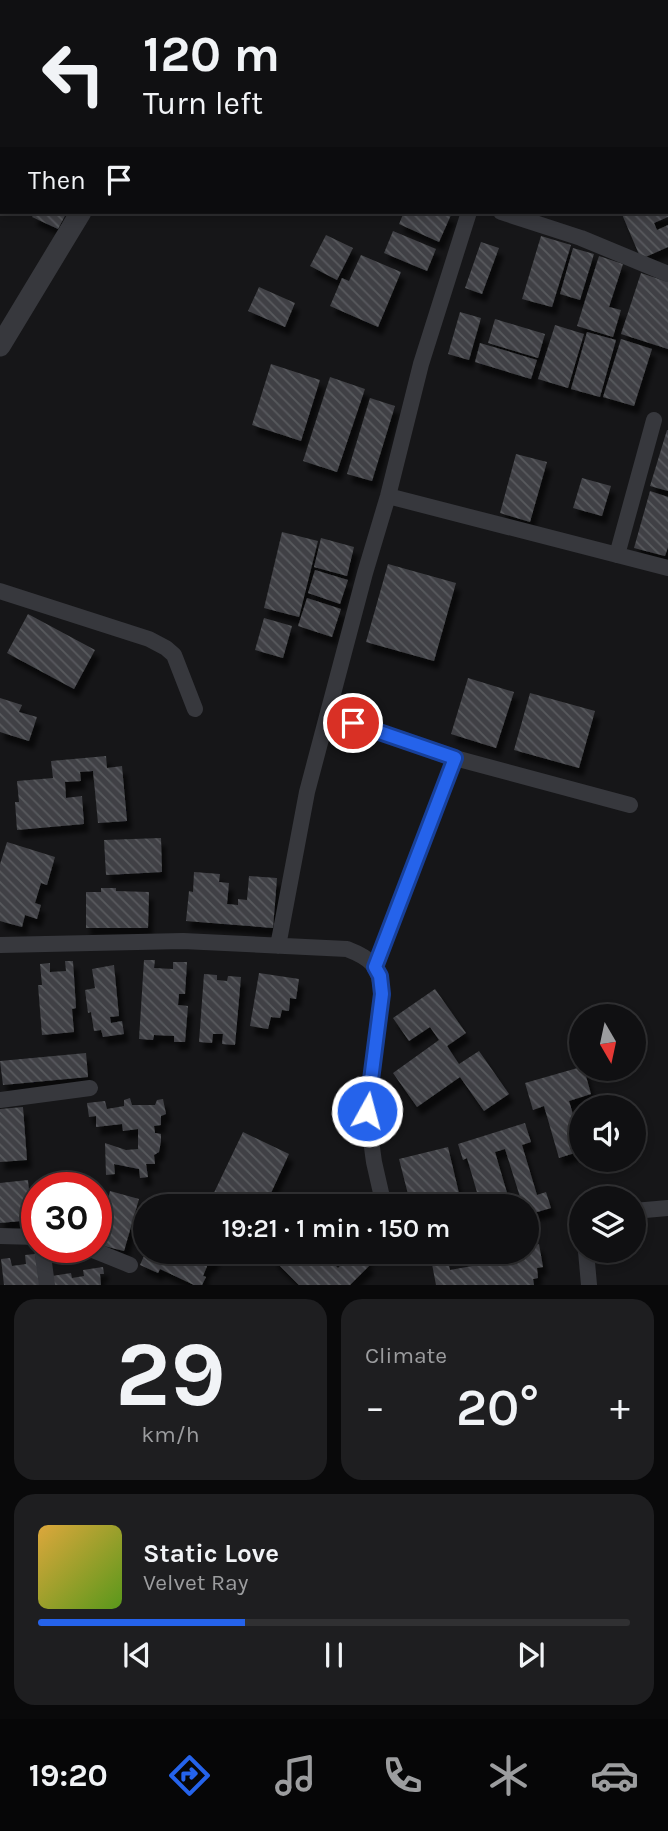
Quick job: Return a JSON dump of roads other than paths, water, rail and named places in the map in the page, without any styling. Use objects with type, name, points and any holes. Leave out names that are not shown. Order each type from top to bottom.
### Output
[{"type":"street","points":[[0,346],[80,214]]},
{"type":"street","points":[[278,946],[307,792],[421,364],[468,214]]},
{"type":"street","points":[[507,214],[581,238],[668,274]]},
{"type":"street","points":[[617,555],[654,420]]},
{"type":"street","points":[[388,496],[668,568]]},
{"type":"street","points":[[0,591],[149,639],[166,648],[174,655],[195,709]]},
{"type":"street","points":[[328,714],[455,758],[630,805]]},
{"type":"street","points":[[375,967],[455,758]]},
{"type":"street","points":[[0,944],[183,941],[347,949],[365,956],[380,976],[382,994],[367,1111],[381,1194]]},
{"type":"street","points":[[0,1100],[90,1088]]},
{"type":"street","points":[[646,1210],[668,1208]]},
{"type":"street","points":[[0,1236],[21,1237]]},
{"type":"street","points":[[112,1258],[130,1265]]},
{"type":"street","points":[[44,1263],[47,1285]]},
{"type":"street","points":[[587,1263],[589,1285]]}]
